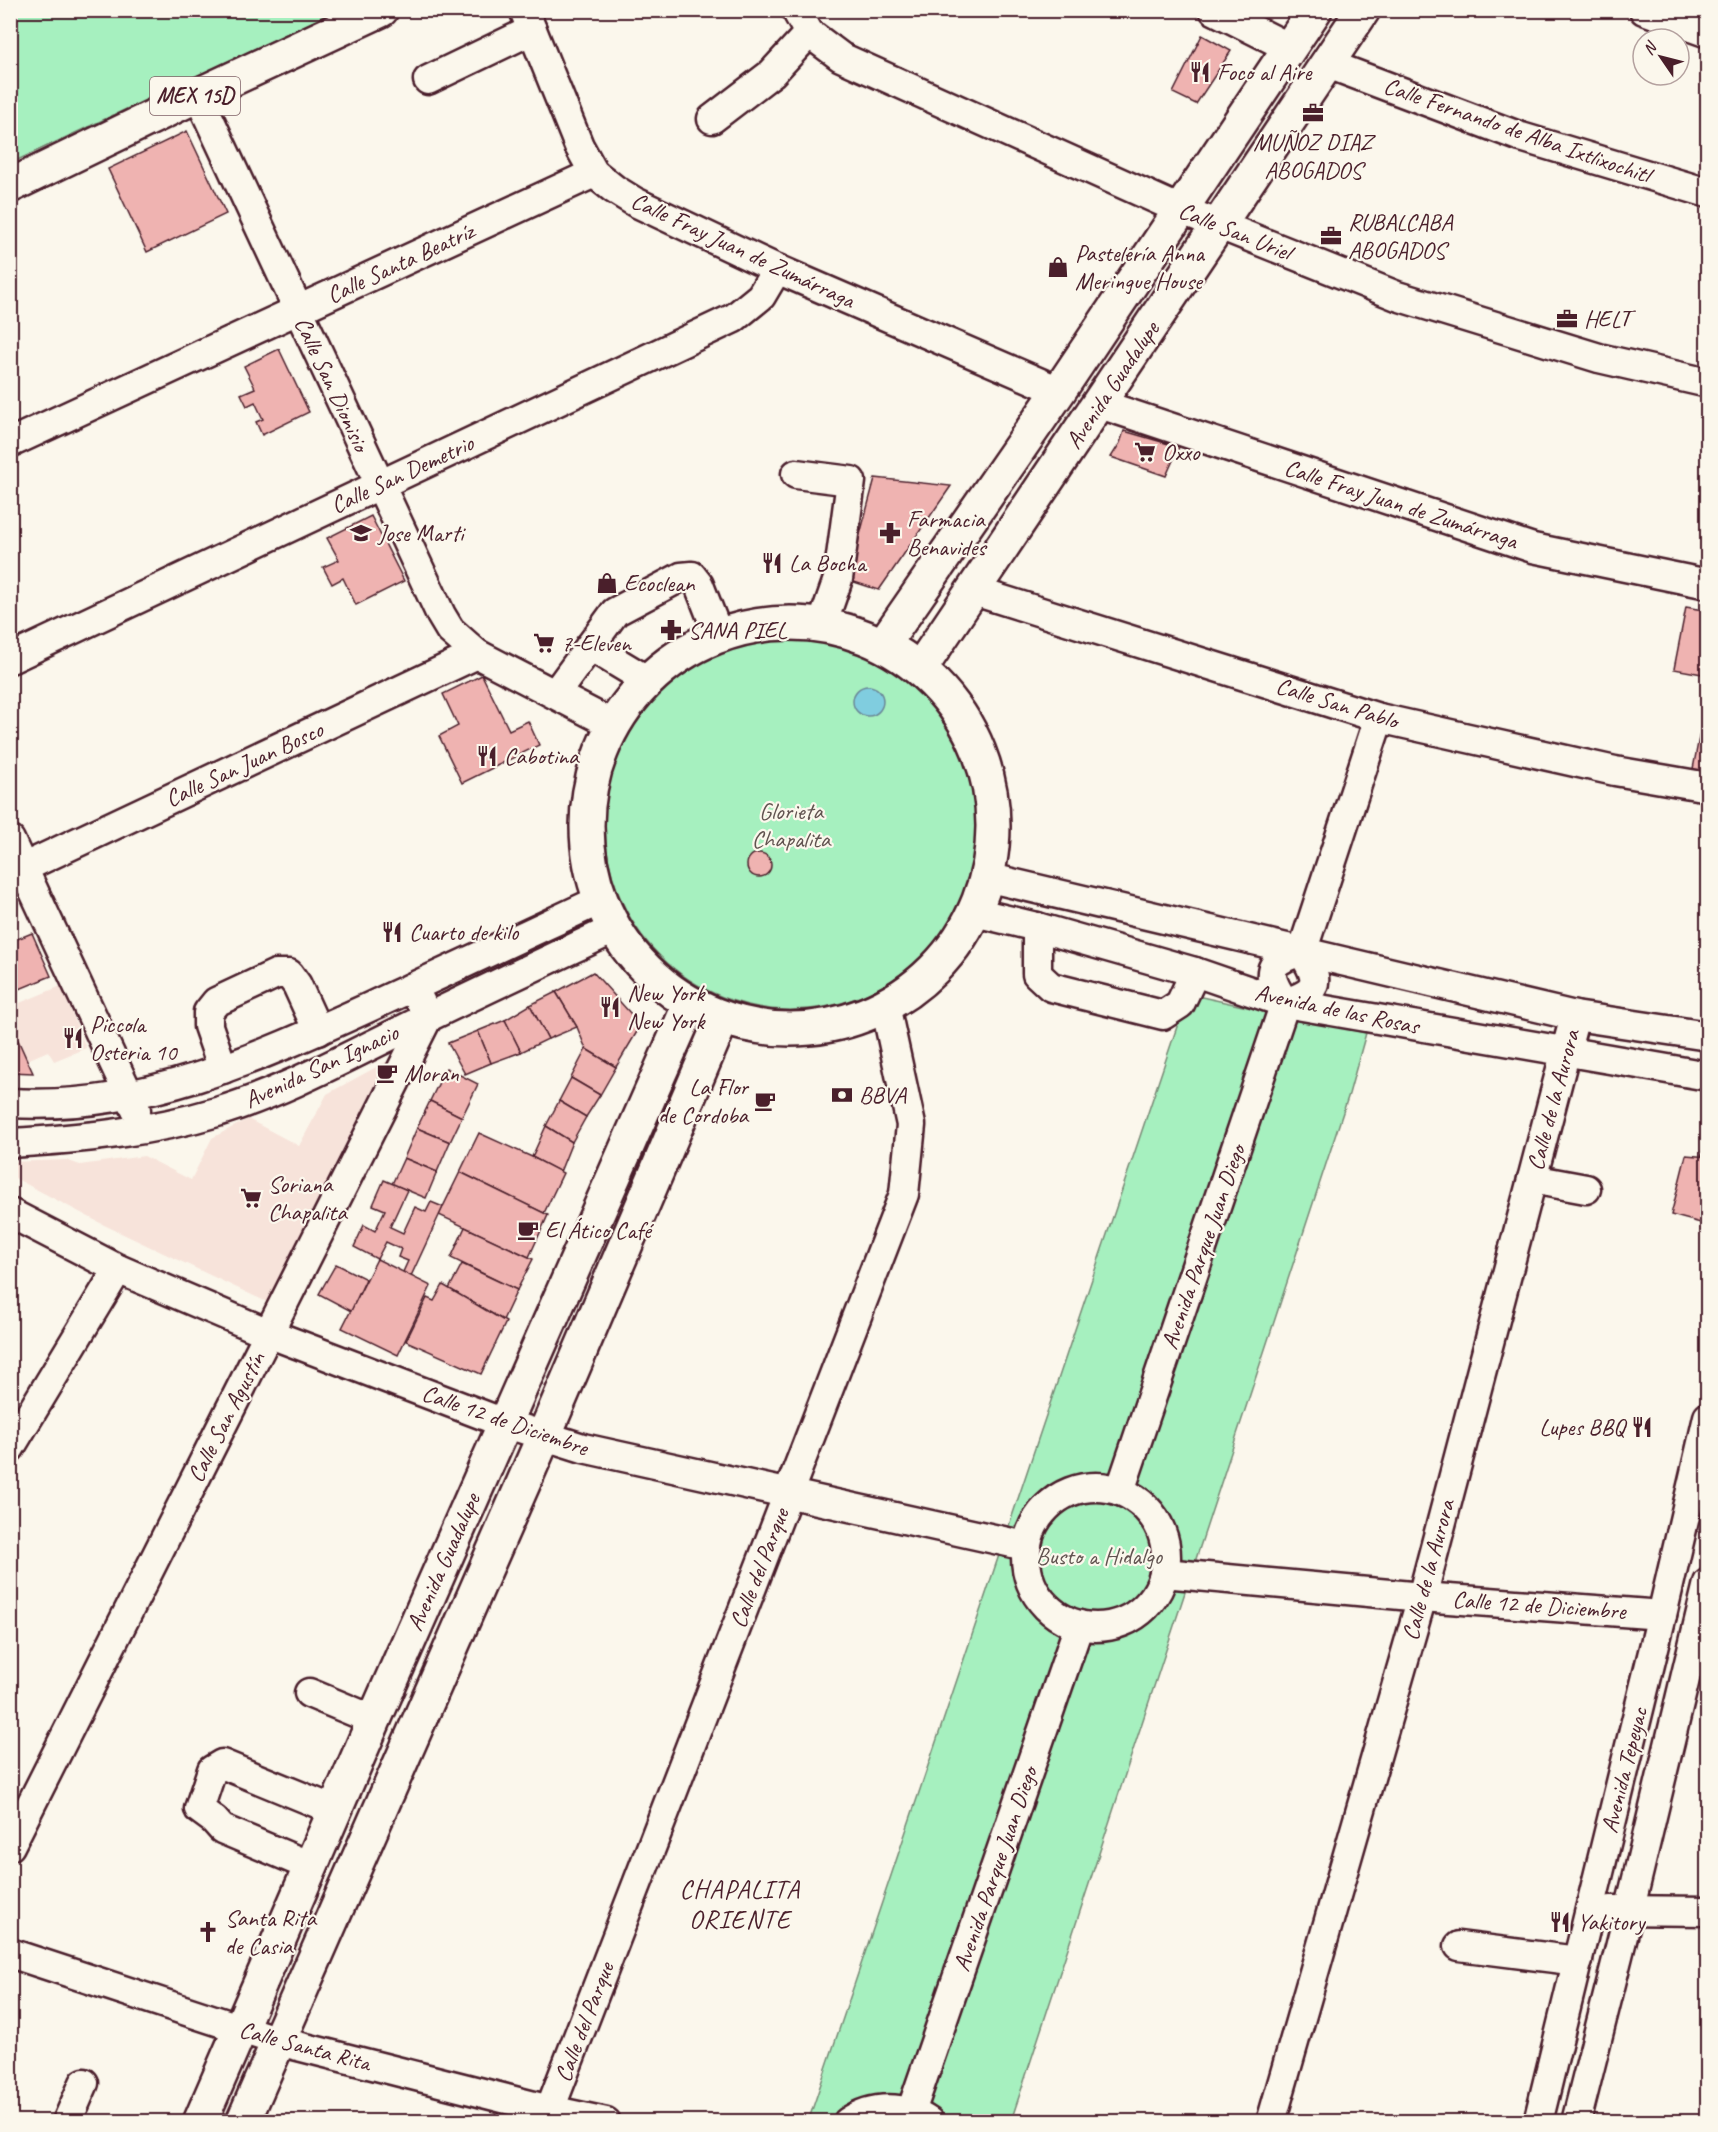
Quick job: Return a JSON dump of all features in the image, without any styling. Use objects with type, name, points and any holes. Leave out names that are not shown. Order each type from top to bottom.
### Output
[{"type":"main road","name":"MEX 15D","points":[[10,186],[381,10]]},
{"type":"main road","name":"Avenida Guadalupe","points":[[883,645],[1059,391],[1315,10]]},
{"type":"main road","name":"Avenida Guadalupe","points":[[920,669],[1363,10]]},
{"type":"main road","points":[[787,623],[822,625],[854,633],[883,645],[920,669],[947,696],[968,728],[983,763],[991,801],[992,839],[986,877],[974,912],[957,940],[937,966],[912,988],[885,1005],[846,1021],[805,1029],[763,1028],[722,1019],[690,1004],[660,984],[634,958],[607,915],[591,871],[587,811],[592,781],[601,752],[614,725],[629,702],[669,663],[693,647],[719,636],[764,625],[787,623]]},
{"type":"main road","name":"Avenida Guadalupe","points":[[200,2121],[334,1810],[690,1004]]},
{"type":"main road","name":"Avenida Guadalupe","points":[[243,2121],[544,1436],[722,1019]]},
{"type":"street","points":[[1214,10],[1290,48]]},
{"type":"street","points":[[1644,10],[1707,33]]},
{"type":"street","points":[[428,80],[528,20]]},
{"type":"street","name":"Calle Fray Juan de Zumárraga","points":[[528,20],[579,146],[594,173],[614,189],[635,202],[777,269],[1059,391]]},
{"type":"street","points":[[712,119],[772,73],[803,22]]},
{"type":"street","name":"Calle San Uriel","points":[[803,22],[841,57],[1181,210],[1397,296],[1599,358],[1707,383]]},
{"type":"street","name":"Calle Fernando de Alba Ixtlixochitl","points":[[1328,64],[1521,137],[1707,194]]},
{"type":"street","name":"Calle San Dionisio","points":[[198,95],[379,485],[450,630],[477,654],[614,725]]},
{"type":"street","name":"Calle Santa Beatríz","points":[[10,444],[594,173]]},
{"type":"street","name":"Calle San Demetrio","points":[[10,659],[734,318],[761,296],[777,269]]},
{"type":"street","name":"Calle Fray Juan de Zumárraga","points":[[1100,404],[1533,548],[1707,584]]},
{"type":"street","points":[[796,474],[851,481],[838,579],[822,625]]},
{"type":"street","points":[[555,694],[615,612],[681,577],[692,576],[699,585],[719,636]]},
{"type":"street","name":"Calle San Pablo","points":[[974,591],[1379,718],[1615,771],[1707,787]]},
{"type":"street","points":[[590,646],[648,681]]},
{"type":"street","name":"Calle San Juan Bosco","points":[[17,871],[477,654]]},
{"type":"street","points":[[1285,1003],[1302,997],[1309,992],[1313,984],[1315,976],[1313,968],[1302,951],[1379,718]]},
{"type":"street","points":[[10,840],[17,871],[144,1129]]},
{"type":"street","name":"Avenida de las Rosas","points":[[986,877],[1575,1016],[1707,1036]]},
{"type":"street","name":"Avenida de las Rosas","points":[[974,912],[1037,927],[1195,972],[1285,1003],[1707,1076]]},
{"type":"street","name":"Avenida San Ignacio","points":[[10,1102],[76,1103],[129,1095],[200,1078],[318,1031],[413,987],[607,915]]},
{"type":"street","name":"Avenida San Ignacio","points":[[10,1143],[89,1137],[144,1129],[216,1112],[277,1091],[428,1017],[607,915]]},
{"type":"street","points":[[1037,927],[1037,974],[1051,987],[1163,1015],[1180,1004],[1195,972]]},
{"type":"street","points":[[224,1069],[208,1026],[208,1012],[216,1002],[276,974],[289,974],[297,985],[318,1031]]},
{"type":"street","points":[[413,987],[428,1017]]},
{"type":"street","name":"Avenida Parque Juan Diego","points":[[1120,1491],[1285,1003]]},
{"type":"street","name":"Calle del Parque","points":[[548,2116],[904,1194],[911,1125],[885,1005]]},
{"type":"street","name":"Calle de la Aurora","points":[[1271,2121],[1422,1597],[1575,1016]]},
{"type":"street","name":"Calle San Agustín","points":[[10,1846],[428,1017]]},
{"type":"street","points":[[1532,1179],[1586,1189]]},
{"type":"street","name":"Calle 12 de Diciembre","points":[[10,1214],[118,1269],[268,1332],[504,1424],[583,1448],[1026,1546]]},
{"type":"street","points":[[10,1448],[118,1269]]},
{"type":"street","name":"Avenida Tepeyac","points":[[1538,2121],[1662,1615],[1707,1417]]},
{"type":"street","points":[[1090,1487],[1106,1487],[1120,1491],[1145,1506],[1158,1524],[1165,1544],[1164,1573],[1159,1588],[1139,1613],[1125,1621],[1095,1628],[1065,1620],[1042,1602],[1028,1576],[1026,1546],[1031,1532],[1038,1518],[1060,1496],[1090,1487]]},
{"type":"street","name":"Calle 12 de Diciembre","points":[[1164,1573],[1422,1597],[1662,1615],[1669,1605],[1682,1602],[1693,1607],[1703,1617]]},
{"type":"street","name":"Avenida Tepeyac","points":[[1576,2121],[1703,1617],[1707,1583]]},
{"type":"street","name":"Avenida Parque Juan Diego","points":[[920,2117],[1079,1625]]},
{"type":"street","points":[[309,1693],[374,1720]]},
{"type":"street","points":[[310,1866],[222,1830],[214,1820],[199,1809],[212,1770],[222,1764],[334,1810]]},
{"type":"street","points":[[1590,1909],[1707,1911]]},
{"type":"street","points":[[1459,1947],[1578,1961]]},
{"type":"street","name":"Calle Santa Rita","points":[[10,1953],[278,2041],[548,2116],[606,2121]]},
{"type":"street","points":[[67,2121],[84,2082]]},
{"type":"street","points":[[848,2121],[866,2112],[881,2109],[896,2109],[920,2117]]},
{"type":"shaded area","points":[[61,986],[86,1048],[54,1061],[48,1051],[27,1060],[11,1024],[10,1007]]},
{"type":"shaded area","points":[[391,1059],[269,1303],[104,1225],[11,1176],[10,1162],[66,1160],[80,1165],[144,1156],[191,1180],[212,1138],[248,1119],[299,1146],[327,1094]]},
{"type":"green space","points":[[11,10],[336,10],[336,11],[11,163]]},
{"type":"green space","name":"Glorieta Chapalita","points":[[791,638],[845,646],[879,660],[909,680],[935,706],[955,736],[963,753],[973,788],[977,824],[969,878],[955,912],[935,942],[909,968],[879,988],[862,996],[827,1006],[791,1010],[737,1002],[703,988],[673,968],[647,942],[627,912],[619,895],[609,860],[605,824],[613,770],[627,736],[647,706],[673,680],[703,660],[720,652],[755,642]]},
{"type":"green space","name":"Busto a Hidalgo","points":[[1188,994],[1366,1033],[1349,1094],[1011,2121],[808,2122]]},
{"type":"water","points":[[868,686],[879,690],[883,701],[879,712],[868,716],[857,712],[853,701],[857,690]]},
{"type":"building","name":"Foco al Aire","points":[[1202,35],[1231,51],[1196,104],[1173,93]]},
{"type":"building","points":[[187,131],[226,214],[147,252],[108,169]]},
{"type":"building","points":[[279,349],[309,412],[262,435],[256,422],[263,419],[255,402],[247,406],[241,394],[255,388],[244,366]]},
{"type":"building","name":"Oxxo","points":[[1124,431],[1179,447],[1166,476],[1111,457]]},
{"type":"building","name":"Farmacia Benavides","points":[[875,478],[951,486],[879,590],[848,580]]},
{"type":"building","points":[[371,516],[404,581],[356,605],[343,578],[332,584],[323,567],[339,560],[327,538]]},
{"type":"building","points":[[1686,607],[1708,611],[1708,675],[1674,669]]},
{"type":"building","points":[[482,675],[509,730],[528,721],[539,745],[462,783],[439,736],[458,726],[443,694]]},
{"type":"building","points":[[1708,691],[1708,777],[1692,774]]},
{"type":"building","points":[[754,853],[764,853],[771,860],[771,870],[764,877],[754,877],[747,870],[747,860]]},
{"type":"building","points":[[32,933],[51,976],[10,993],[10,942]]},
{"type":"building","points":[[593,972],[641,1025],[616,1067],[586,1049],[577,1027],[556,992]]},
{"type":"building","points":[[556,992],[577,1027],[548,1039],[530,1005]]},
{"type":"building","points":[[530,1005],[548,1039],[521,1052],[505,1020]]},
{"type":"building","points":[[505,1020],[521,1052],[491,1063],[478,1031]]},
{"type":"building","points":[[478,1031],[491,1063],[465,1074],[448,1043]]},
{"type":"building","points":[[18,1040],[33,1073],[10,1072],[10,1044]]},
{"type":"building","points":[[586,1049],[616,1067],[600,1095],[571,1078]]},
{"type":"building","points":[[446,1068],[478,1084],[462,1117],[430,1101]]},
{"type":"building","points":[[571,1078],[600,1095],[586,1117],[559,1101]]},
{"type":"building","points":[[430,1101],[462,1117],[450,1142],[417,1128]]},
{"type":"building","points":[[559,1101],[586,1117],[572,1142],[546,1126]]},
{"type":"building","points":[[546,1126],[572,1142],[560,1172],[532,1157]]},
{"type":"building","points":[[417,1128],[450,1142],[437,1172],[404,1158]]},
{"type":"building","points":[[1708,1129],[1708,1157],[1701,1155]]},
{"type":"building","points":[[479,1133],[563,1173],[544,1213],[460,1172]]},
{"type":"building","points":[[1686,1155],[1708,1157],[1708,1225],[1671,1215]]},
{"type":"building","points":[[404,1158],[437,1172],[426,1198],[392,1184]]},
{"type":"building","points":[[460,1172],[548,1215],[529,1257],[439,1215]]},
{"type":"building","points":[[384,1180],[407,1190],[390,1227],[403,1233],[415,1207],[426,1212],[431,1202],[443,1207],[411,1276],[403,1272],[408,1261],[398,1257],[401,1249],[386,1242],[377,1259],[354,1247],[364,1225],[375,1231],[385,1210],[373,1205]]},
{"type":"building","points":[[465,1227],[533,1259],[517,1290],[451,1258]]},
{"type":"building","points":[[377,1259],[431,1286],[398,1355],[342,1328]]},
{"type":"building","points":[[336,1264],[366,1279],[351,1311],[319,1294]]},
{"type":"building","points":[[462,1264],[517,1290],[503,1320],[449,1289]]},
{"type":"building","points":[[443,1285],[506,1322],[481,1374],[406,1341],[427,1298],[434,1301]]},
{"type":"place","name":"Foco al Aire","points":[[1200,72]]},
{"type":"place","name":"MUÑOZ DIAZ ABOGADOS","points":[[1313,113]]},
{"type":"place","name":"RUBALCABA ABOGADOS","points":[[1331,236]]},
{"type":"place","name":"Pastelería Anna Meringue House","points":[[1058,267]]},
{"type":"place","name":"HELT","points":[[1567,319]]},
{"type":"place","name":"Oxxo","points":[[1145,452]]},
{"type":"place","name":"Jose Marti","points":[[361,533]]},
{"type":"place","name":"Farmacia Benavides","points":[[890,533]]},
{"type":"place","name":"La Bocha","points":[[772,563]]},
{"type":"place","name":"Ecoclean","points":[[607,583]]},
{"type":"place","name":"SANA PIEL","points":[[671,630]]},
{"type":"place","name":"7-Eleven","points":[[544,643]]},
{"type":"place","name":"Cabotina","points":[[487,756]]},
{"type":"place","name":"Cuarto de kilo","points":[[392,932]]},
{"type":"place","name":"New York New York","points":[[610,1007]]},
{"type":"place","name":"Piccola Osteria 10","points":[[73,1038]]},
{"type":"place","name":"Moran","points":[[387,1073]]},
{"type":"place","name":"BBVA","points":[[842,1095]]},
{"type":"place","name":"La Flor de Cordoba","points":[[765,1101]]},
{"type":"place","name":"Soriana Chapalita","points":[[251,1198]]},
{"type":"place","name":"El Ático Café","points":[[528,1230]]},
{"type":"place","name":"Lupes BBQ","points":[[1642,1427]]},
{"type":"place","name":"Yakitory","points":[[1560,1922]]},
{"type":"place","name":"Santa Rita de Casia","points":[[208,1932]]},
{"type":"district","name":"CHAPALITA ORIENTE","points":[[740,1904]]}]
